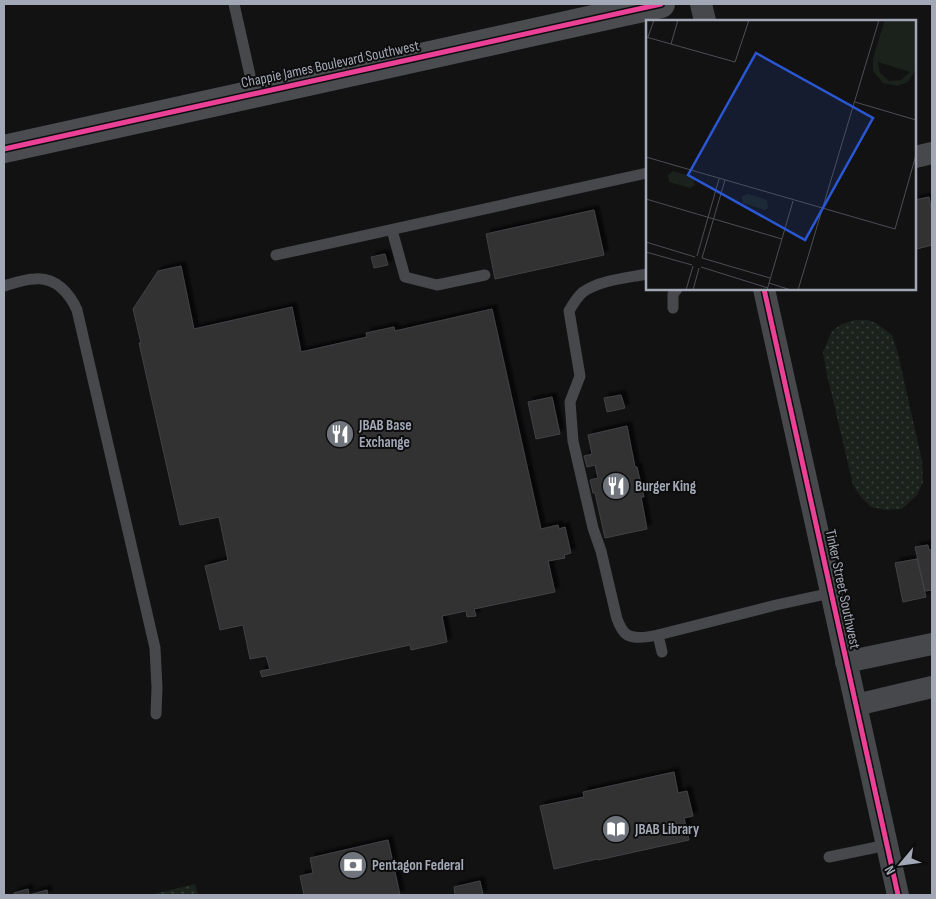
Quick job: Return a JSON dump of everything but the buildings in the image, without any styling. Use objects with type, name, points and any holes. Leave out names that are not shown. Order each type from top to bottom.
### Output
[{"type":"street","name":"Chappie James Boulevard Southwest","points":[[4,149],[661,4]]},
{"type":"street","points":[[701,4],[705,20]]},
{"type":"street","points":[[916,158],[932,153]]},
{"type":"street","name":"Tinker Street Southwest","points":[[764,290],[898,895]]},
{"type":"street","points":[[846,662],[932,644]]},
{"type":"street","points":[[856,705],[932,687]]},
{"type":"lane","points":[[234,4],[254,93]]},
{"type":"lane","points":[[276,255],[646,173]]},
{"type":"lane","points":[[392,230],[405,277],[437,285],[485,275]]},
{"type":"lane","points":[[646,274],[598,285],[582,293],[574,302],[569,312],[580,376],[570,402],[573,441],[593,528],[621,626],[626,634],[642,638],[831,593]]},
{"type":"lane","points":[[4,286],[37,278],[49,281],[63,288],[77,310],[155,648],[158,688],[156,714]]},
{"type":"lane","points":[[673,308],[673,294],[676,290]]},
{"type":"lane","points":[[658,635],[662,652]]},
{"type":"lane","points":[[829,857],[887,845]]},
{"type":"shaded area","points":[[855,320],[867,320],[876,323],[892,335],[898,354],[922,461],[923,482],[917,495],[902,509],[886,510],[871,507],[860,496],[853,485],[823,352],[832,331],[842,324]]},
{"type":"shaded area","points":[[195,884],[198,895],[150,895]]},
{"type":"cycle path","points":[[4,149],[661,4]]},
{"type":"cycle path","points":[[764,290],[898,895]]},
{"type":"place","name":"JBAB Base Exchange","points":[[340,434]]},
{"type":"place","name":"Burger King","points":[[616,486]]},
{"type":"place","name":"JBAB Library","points":[[616,829]]},
{"type":"place","name":"Pentagon Federal","points":[[353,865]]}]
